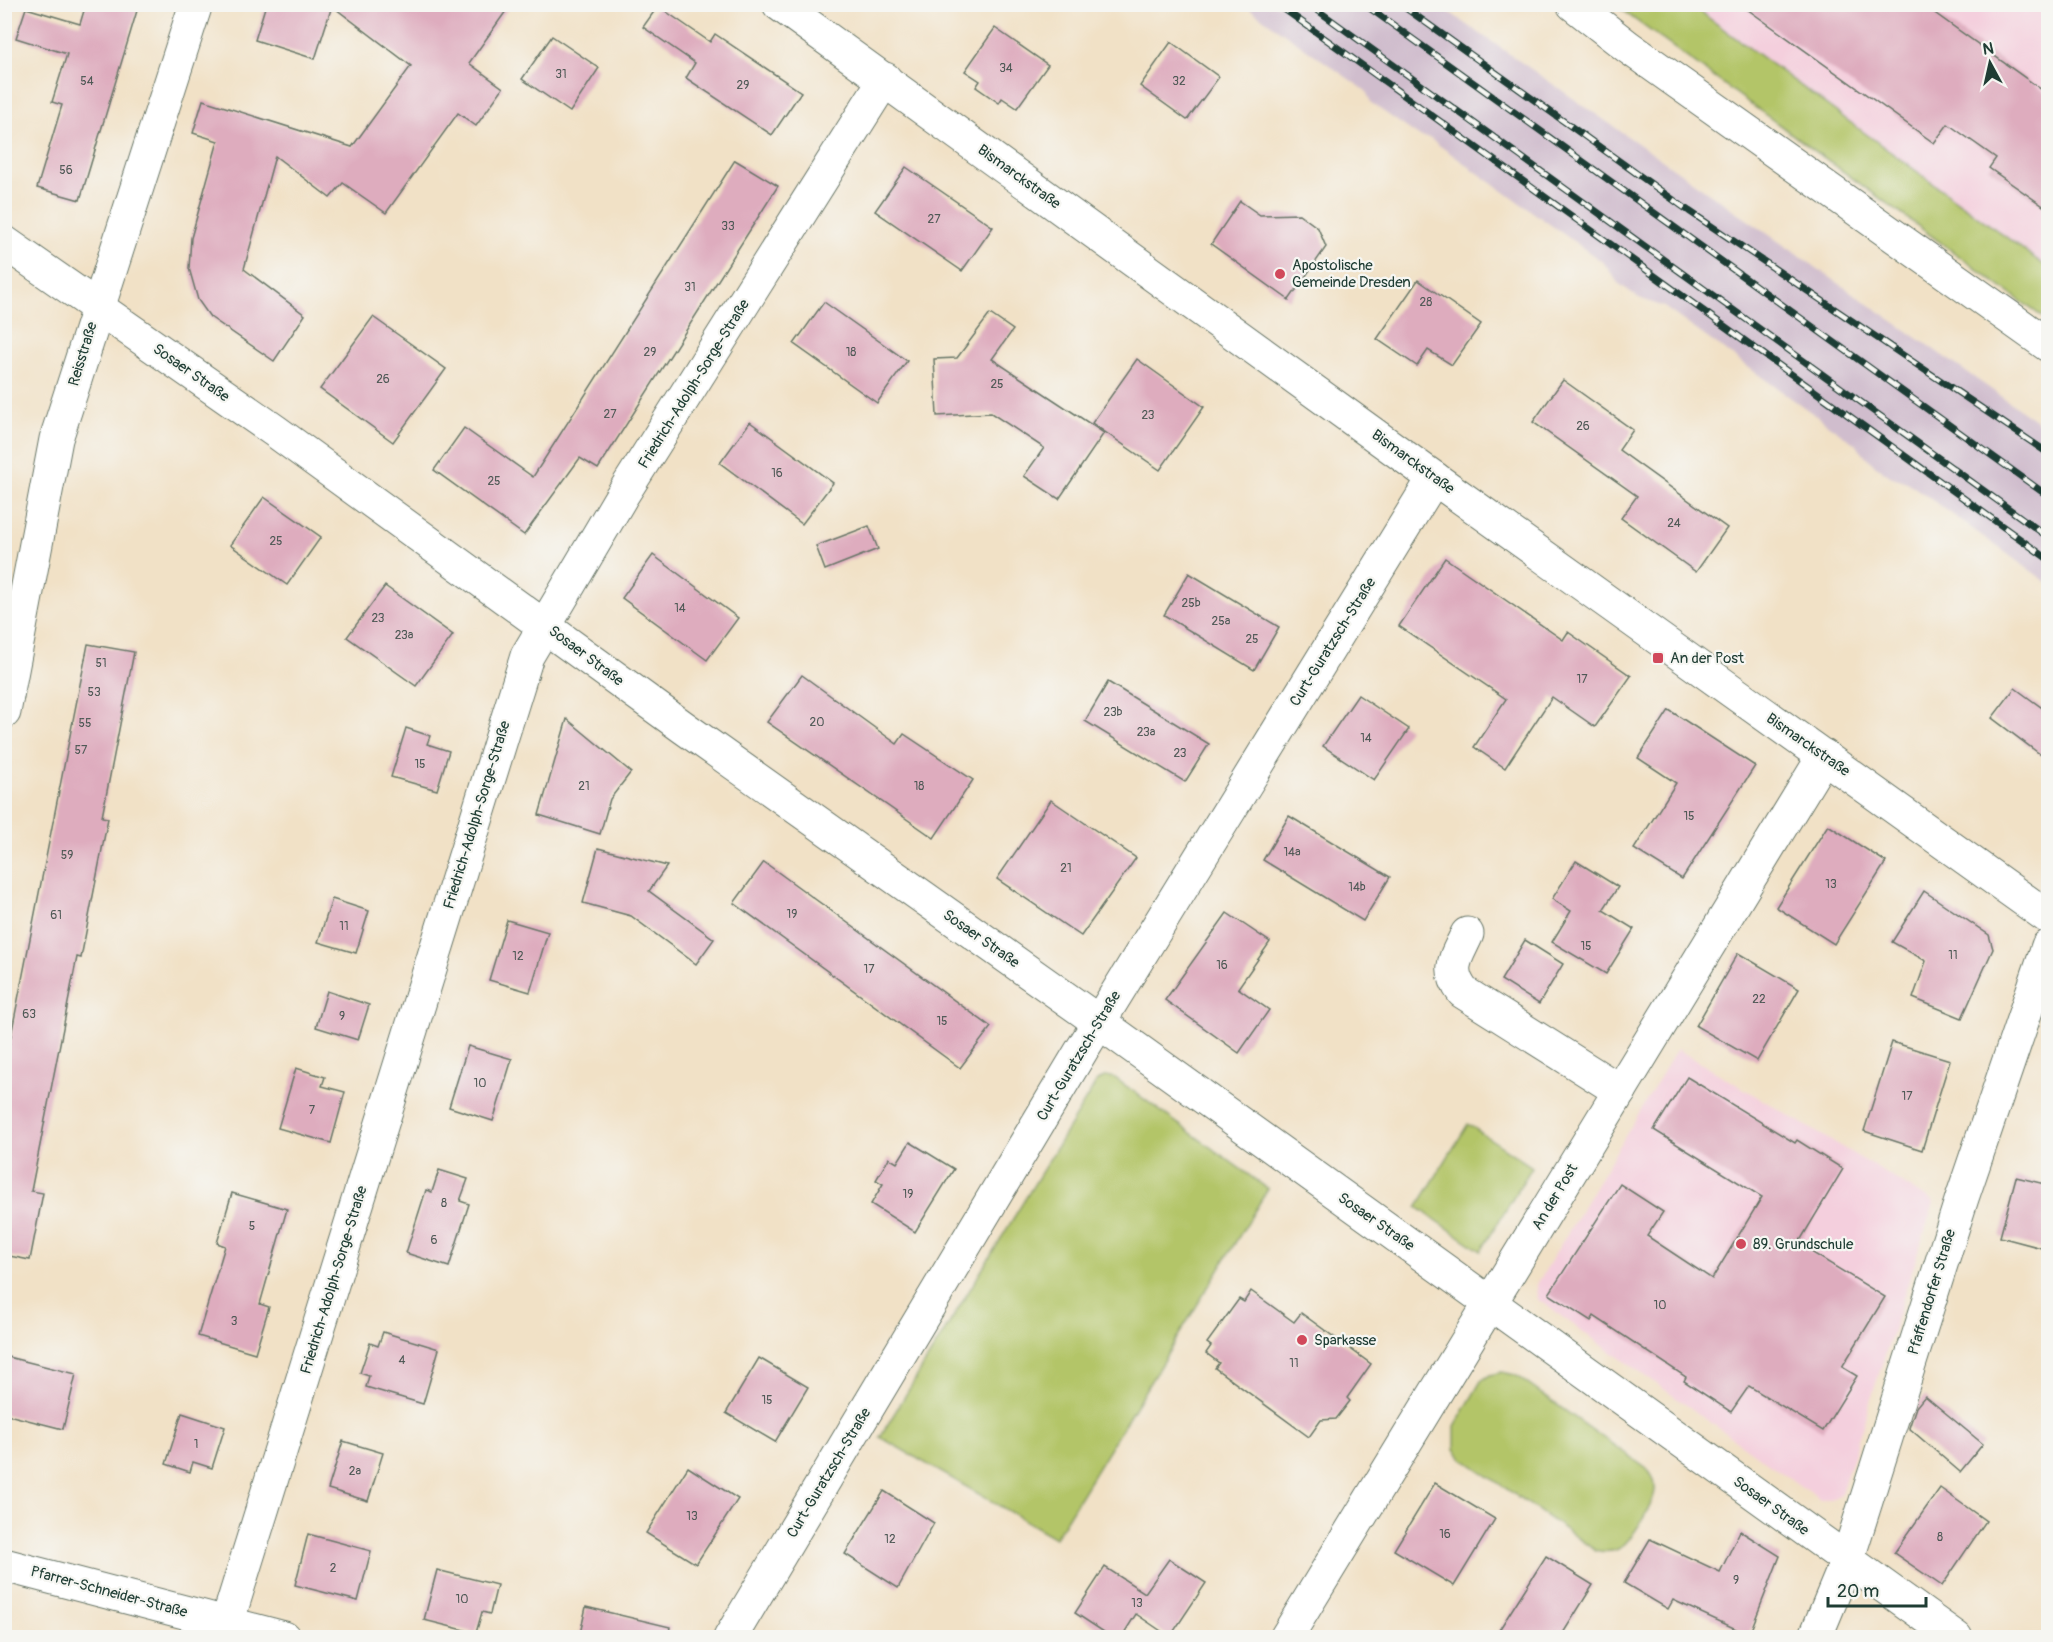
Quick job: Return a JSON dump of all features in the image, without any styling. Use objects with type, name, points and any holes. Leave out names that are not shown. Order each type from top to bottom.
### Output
[{"type":"street","name":"Reisstraße","points":[[4,712],[12,634],[57,439],[97,307],[175,75],[196,4]]},
{"type":"street","name":"Bismarckstraße","points":[[779,4],[1434,478],[2049,916]]},
{"type":"street","points":[[1573,4],[1628,47],[2049,345]]},
{"type":"street","name":"Friedrich-Adolph-Sorge-Straße","points":[[227,1623],[527,656],[544,624],[885,80]]},
{"type":"street","name":"Sosaer Straße","points":[[4,242],[544,624],[683,727],[1099,1022],[1956,1638]]},
{"type":"street","name":"Curt-Guratzsch-Straße","points":[[730,1638],[1099,1022],[1434,478]]},
{"type":"street","name":"An der Post","points":[[1286,1638],[1824,756]]},
{"type":"street","points":[[1467,933],[1452,967],[1455,980],[1463,992],[1620,1090]]},
{"type":"street","name":"Pfaffendorfer Straße","points":[[1815,1638],[1847,1561],[1962,1198],[2049,946]]},
{"type":"street","name":"Pfarrer-Schneider-Straße","points":[[4,1565],[284,1638]]},
{"type":"shaded area","points":[[1244,5],[1439,5],[2048,429],[2048,583],[1907,482],[1890,476],[1872,463],[1854,443],[1664,307],[1639,298],[1618,283],[1604,263],[1429,138],[1420,137],[1371,103],[1366,91]]},
{"type":"shaded area","points":[[1641,5],[2048,5],[2048,301]]},
{"type":"shaded area","name":"89. Grundschule","points":[[1677,1049],[1934,1202],[1841,1493],[1831,1500],[1820,1500],[1537,1299],[1536,1286]]},
{"type":"green space","points":[[1615,5],[1691,5],[2048,268],[2048,321]]},
{"type":"green space","points":[[1106,1076],[1115,1078],[1268,1189],[1055,1538],[880,1437],[1097,1081]]},
{"type":"green space","points":[[1468,1124],[1532,1167],[1481,1251],[1417,1207]]},
{"type":"green space","points":[[1502,1372],[1515,1375],[1647,1469],[1651,1475],[1655,1492],[1648,1510],[1630,1538],[1618,1549],[1606,1552],[1595,1550],[1462,1458],[1455,1449],[1455,1426],[1481,1381],[1490,1375]]},
{"type":"building","points":[[86,4],[139,4],[80,200],[37,188],[62,105],[52,102],[67,54],[16,38],[26,8],[80,24]]},
{"type":"building","points":[[266,4],[511,4],[469,63],[503,88],[476,126],[458,113],[386,213],[343,183],[330,198],[275,156],[244,269],[305,315],[274,361],[210,317],[198,300],[189,268],[191,238],[218,141],[193,133],[203,100],[352,147],[411,66],[332,6],[315,59],[255,40]]},
{"type":"building","points":[[1740,4],[1922,4],[2049,95],[2049,210],[1989,168],[1996,158],[1948,124],[1934,143]]},
{"type":"building","points":[[658,6],[710,42],[715,34],[801,92],[772,135],[686,78],[695,63],[643,27]]},
{"type":"building","points":[[995,28],[1048,65],[1017,108],[1002,98],[999,103],[976,87],[980,81],[965,71]]},
{"type":"building","points":[[552,36],[599,68],[570,112],[522,79]]},
{"type":"building","points":[[1171,42],[1219,77],[1187,120],[1140,86]]},
{"type":"building","points":[[735,160],[778,186],[598,469],[580,458],[524,535],[434,470],[464,428],[533,477]]},
{"type":"building","points":[[906,167],[993,227],[962,271],[875,211]]},
{"type":"building","name":"Apostolische Gemeinde Dresden","points":[[1240,201],[1260,215],[1299,214],[1318,228],[1326,247],[1289,300],[1211,244]]},
{"type":"building","points":[[1418,280],[1481,324],[1452,365],[1428,350],[1417,366],[1377,339]]},
{"type":"building","points":[[824,302],[907,361],[877,403],[794,344]]},
{"type":"building","points":[[990,314],[1013,330],[992,359],[1104,433],[1059,499],[1024,476],[1044,448],[991,413],[937,416],[934,359],[957,358]]},
{"type":"building","points":[[373,317],[446,369],[393,442],[320,389]]},
{"type":"building","points":[[1137,359],[1204,407],[1160,470],[1092,423]]},
{"type":"building","points":[[1563,380],[1633,430],[1619,450],[1727,528],[1696,572],[1621,518],[1637,496],[1533,422]]},
{"type":"building","points":[[750,422],[833,483],[802,524],[720,463]]},
{"type":"building","points":[[264,497],[321,537],[287,585],[230,545]]},
{"type":"building","points":[[869,526],[878,549],[825,570],[816,546]]},
{"type":"building","points":[[653,555],[738,618],[707,660],[622,598]]},
{"type":"building","points":[[1445,558],[1563,640],[1568,632],[1631,676],[1595,727],[1552,697],[1505,768],[1474,747],[1506,699],[1399,626]]},
{"type":"building","points":[[1189,573],[1279,627],[1254,670],[1164,615]]},
{"type":"building","points":[[385,586],[453,635],[416,686],[347,637]]},
{"type":"building","points":[[88,644],[134,652],[102,817],[108,818],[81,958],[77,957],[31,1191],[43,1193],[30,1260],[4,1255],[4,1071]]},
{"type":"building","points":[[802,675],[897,744],[904,734],[973,780],[934,838],[767,722]]},
{"type":"building","points":[[1108,682],[1209,744],[1185,782],[1085,721]]},
{"type":"building","points":[[2015,688],[2049,713],[2049,761],[1992,718]]},
{"type":"building","points":[[1358,695],[1409,729],[1374,780],[1323,746]]},
{"type":"building","points":[[1669,710],[1755,766],[1682,879],[1634,849],[1676,783],[1638,758]]},
{"type":"building","points":[[567,719],[631,772],[610,799],[600,834],[539,815]]},
{"type":"building","points":[[406,728],[430,736],[427,744],[449,751],[437,790],[391,777]]},
{"type":"building","points":[[1051,800],[1136,858],[1081,936],[997,879]]},
{"type":"building","points":[[1289,816],[1390,877],[1363,921],[1263,860]]},
{"type":"building","points":[[1828,825],[1886,862],[1834,944],[1776,907]]},
{"type":"building","points":[[598,848],[667,866],[649,891],[714,939],[696,964],[631,916],[583,903]]},
{"type":"building","points":[[1576,861],[1618,887],[1603,910],[1634,929],[1606,974],[1552,942],[1571,911],[1552,899]]},
{"type":"building","points":[[764,862],[991,1027],[960,1068],[734,903]]},
{"type":"building","points":[[1924,891],[1989,935],[1993,949],[1962,1018],[1913,998],[1926,961],[1892,942]]},
{"type":"building","points":[[332,899],[369,911],[356,953],[318,942]]},
{"type":"building","points":[[1227,913],[1270,942],[1238,988],[1269,1010],[1239,1053],[1165,1000]]},
{"type":"building","points":[[507,920],[548,932],[530,992],[489,980]]},
{"type":"building","points":[[1525,940],[1563,964],[1539,1004],[1501,980]]},
{"type":"building","points":[[1738,953],[1799,989],[1757,1061],[1696,1026]]},
{"type":"building","points":[[327,991],[369,1005],[358,1040],[316,1027]]},
{"type":"building","points":[[1892,1042],[1950,1060],[1922,1150],[1864,1131]]},
{"type":"building","points":[[468,1046],[512,1059],[493,1121],[449,1107]]},
{"type":"building","points":[[296,1068],[325,1077],[322,1086],[345,1092],[331,1143],[278,1128]]},
{"type":"building","points":[[1687,1077],[1795,1143],[1797,1140],[1843,1169],[1798,1244],[1885,1297],[1842,1367],[1857,1376],[1823,1431],[1749,1386],[1731,1412],[1684,1381],[1686,1377],[1594,1316],[1591,1321],[1549,1294],[1620,1184],[1663,1212],[1647,1236],[1712,1279],[1762,1197],[1654,1130]]},
{"type":"building","points":[[910,1142],[954,1169],[915,1232],[871,1204],[883,1184],[876,1180],[889,1158],[897,1163]]},
{"type":"building","points":[[439,1170],[468,1179],[460,1201],[469,1204],[449,1267],[406,1253],[426,1190],[432,1192]]},
{"type":"building","points":[[2016,1177],[2049,1185],[2049,1250],[2000,1237]]},
{"type":"building","points":[[232,1193],[287,1209],[260,1304],[269,1307],[255,1353],[198,1336],[225,1246],[217,1243]]},
{"type":"building","points":[[1251,1291],[1294,1322],[1301,1313],[1371,1364],[1347,1398],[1350,1401],[1336,1419],[1321,1420],[1309,1437],[1215,1368],[1219,1363],[1206,1353],[1211,1346],[1207,1343],[1239,1299],[1244,1302]]},
{"type":"building","points":[[383,1332],[439,1349],[423,1404],[366,1387],[369,1376],[360,1373],[370,1343],[378,1346]]},
{"type":"building","points":[[4,1356],[76,1374],[63,1429],[4,1414]]},
{"type":"building","points":[[759,1358],[808,1387],[775,1442],[726,1413]]},
{"type":"building","points":[[1925,1396],[1983,1444],[1960,1472],[1909,1428],[1916,1407]]},
{"type":"building","points":[[182,1413],[225,1427],[212,1468],[193,1462],[190,1472],[166,1464]]},
{"type":"building","points":[[343,1441],[383,1453],[368,1501],[328,1489]]},
{"type":"building","points":[[688,1467],[738,1499],[696,1564],[646,1533]]},
{"type":"building","points":[[1435,1483],[1495,1519],[1454,1586],[1394,1550]]},
{"type":"building","points":[[1940,1488],[1986,1521],[1942,1586],[1894,1553]]},
{"type":"building","points":[[884,1491],[934,1523],[898,1588],[845,1554]]},
{"type":"building","points":[[1740,1531],[1780,1556],[1749,1635],[1673,1600],[1668,1609],[1624,1583],[1650,1539],[1720,1572]]},
{"type":"building","points":[[308,1534],[371,1551],[358,1601],[295,1585]]},
{"type":"building","points":[[1546,1556],[1593,1585],[1560,1638],[1494,1638]]},
{"type":"building","points":[[1169,1559],[1206,1583],[1170,1637],[1136,1614],[1121,1638],[1113,1638],[1075,1613],[1105,1567],[1145,1593]]},
{"type":"building","points":[[437,1570],[497,1585],[490,1614],[482,1612],[476,1633],[424,1620]]},
{"type":"building","points":[[586,1607],[670,1627],[668,1638],[579,1638]]},
{"type":"railway","points":[[1277,4],[2048,559]]},
{"type":"railway","points":[[1309,4],[2048,537]]},
{"type":"railway","points":[[1364,4],[2048,496]]},
{"type":"railway","points":[[1400,4],[1689,211],[2048,453]]},
{"type":"place","name":"Apostolische Gemeinde Dresden","points":[[1280,274]]},
{"type":"place","name":"An der Post","points":[[1658,658]]},
{"type":"place","name":"89. Grundschule","points":[[1741,1244]]},
{"type":"place","name":"Sparkasse","points":[[1302,1340]]}]
